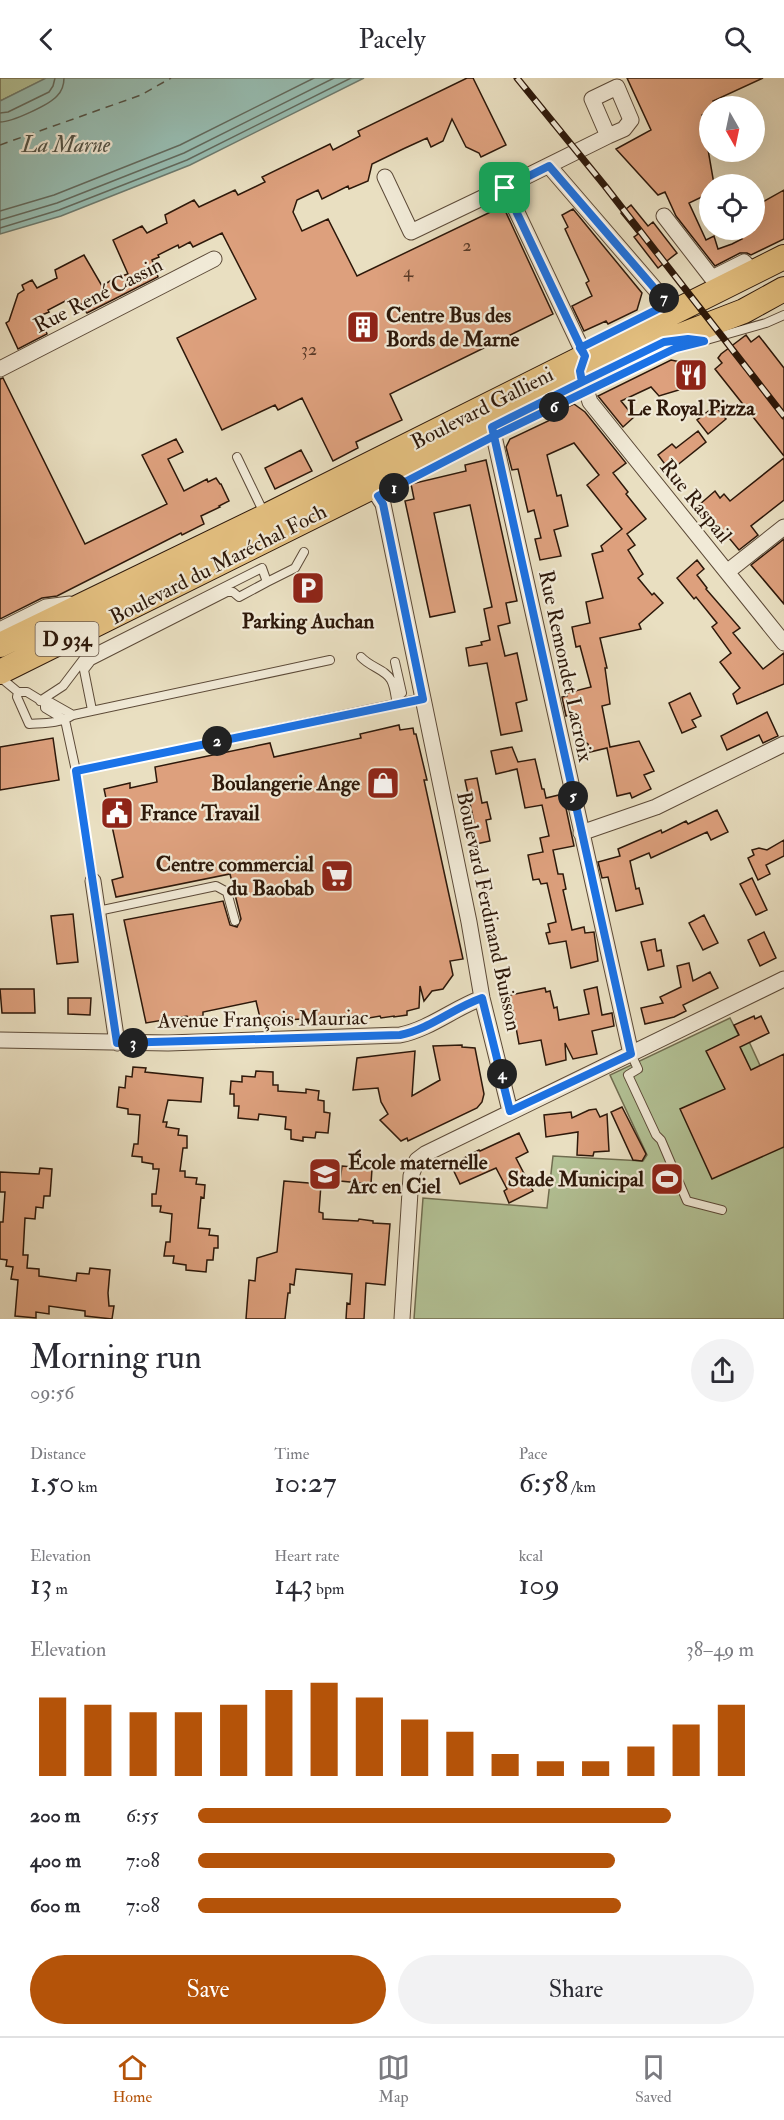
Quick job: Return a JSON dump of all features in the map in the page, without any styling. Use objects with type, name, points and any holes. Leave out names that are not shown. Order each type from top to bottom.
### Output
[{"type":"main road","name":"Boulevard Gallieni","points":[[374,488],[580,350],[784,257]]},
{"type":"main road","points":[[719,321],[734,299],[736,291],[730,281]]},
{"type":"main road","name":"Boulevard Gallieni","points":[[374,488],[493,435],[719,321],[771,300]]},
{"type":"main road","name":"Boulevard du Maréchal Foch","points":[[4,678],[242,552],[282,515],[374,488]]},
{"type":"main road","name":"Boulevard du Maréchal Foch","points":[[0,645],[91,601],[282,515],[374,488]]},
{"type":"street","points":[[385,177],[411,232],[624,129],[631,120],[617,87],[611,84],[592,99],[608,136]]},
{"type":"street","points":[[549,166],[667,304]]},
{"type":"street","points":[[505,188],[580,350],[580,371],[585,390]]},
{"type":"street","points":[[664,216],[712,278],[744,262],[730,281]]},
{"type":"street","name":"Rue René Cassin","points":[[0,369],[214,259]]},
{"type":"street","name":"Rue Raspail","points":[[585,390],[590,402],[784,643]]},
{"type":"street","name":"Rue Remondet Lacroix","points":[[493,435],[631,1054]]},
{"type":"street","name":"Boulevard Ferdinand Buisson","points":[[374,488],[383,504],[469,922],[482,998],[510,1111]]},
{"type":"street","points":[[727,572],[784,527]]},
{"type":"street","points":[[0,630],[46,607],[91,601]]},
{"type":"street","points":[[582,833],[657,807],[784,744]]},
{"type":"street","points":[[93,881],[117,1043]]},
{"type":"street","points":[[402,1319],[413,1168],[417,1160],[510,1111],[784,979]]},
{"type":"street","name":"Avenue François Mauriac","points":[[0,1040],[117,1043],[400,1035],[421,1030],[464,1005],[482,998]]},
{"type":"lane","points":[[670,345],[704,341],[783,318]]},
{"type":"lane","points":[[670,345],[688,339],[704,341]]},
{"type":"lane","points":[[237,457],[282,515],[242,552]]},
{"type":"lane","points":[[92,710],[84,670],[92,662],[227,592],[233,592],[238,597],[295,568],[304,552]]},
{"type":"lane","points":[[42,702],[63,686],[85,657],[262,568],[267,582]]},
{"type":"lane","points":[[361,657],[368,665],[389,676],[396,701]]},
{"type":"lane","points":[[18,692],[17,697],[29,724],[65,720],[72,714],[330,660]]},
{"type":"lane","points":[[395,662],[402,693],[396,701]]},
{"type":"lane","points":[[4,678],[18,692],[27,692],[42,702],[45,708],[65,720],[76,771],[93,881]]},
{"type":"lane","points":[[76,771],[396,701],[423,699]]},
{"type":"lane","points":[[42,702],[50,702],[72,714]]},
{"type":"lane","points":[[98,911],[216,886],[227,891],[235,921]]},
{"type":"lane","points":[[631,1054],[638,1069],[628,1075],[656,1135],[661,1140],[687,1201],[722,1210]]},
{"type":"green space","points":[[0,78],[47,78],[0,101]]},
{"type":"green space","name":"Stade Municipal","points":[[730,1018],[740,1038],[746,1035],[775,1098],[784,1095],[784,1319],[414,1319],[423,1198],[547,1208],[553,1156],[643,1161],[647,1155],[610,1075]]},
{"type":"water","name":"La Marne","points":[[46,78],[364,78],[190,165],[61,216],[0,234],[0,101]]},
{"type":"building","name":"Centre Bus des Bords de Marne","points":[[467,78],[473,78],[506,145],[481,157],[479,153],[466,147],[452,119],[443,141],[431,147],[427,138],[403,149],[372,164],[368,181],[349,189],[348,186],[322,199],[318,190],[297,200],[293,212],[302,231],[328,219],[357,276],[503,206],[553,314],[390,394],[402,420],[356,442],[358,448],[333,461],[302,398],[278,410],[275,405],[222,430],[177,338],[256,299],[222,233],[193,247],[190,242],[158,255],[159,257],[152,260],[158,277],[87,313],[77,298],[70,301],[69,299],[48,310],[49,312],[42,315],[47,334],[18,349],[6,323],[9,321],[18,294],[24,290],[22,285],[32,280],[37,288],[57,278],[55,270],[84,255],[102,286],[115,278],[128,274],[113,240],[142,226],[147,233],[167,223],[165,215],[194,200],[199,207],[235,190],[238,195],[265,182],[262,177],[330,144],[333,150],[360,136],[358,131]]},
{"type":"building","points":[[627,78],[763,78],[724,96],[699,96],[699,162],[710,162],[712,174],[699,174],[699,198],[689,203],[699,225],[699,240],[715,240],[718,249],[740,240],[765,240],[765,201],[784,190],[784,239],[751,255],[740,253],[715,266],[676,216],[665,192],[658,195],[616,149],[651,130]]},
{"type":"building","points":[[631,205],[648,226],[653,222],[677,253],[658,268],[634,237],[638,234],[621,213]]},
{"type":"building","points":[[573,209],[642,293],[637,310],[608,324],[606,321],[584,331],[572,306],[592,296],[586,283],[589,281],[565,229],[568,227],[562,215]]},
{"type":"building","points":[[746,335],[751,342],[759,336],[784,368],[784,456],[715,369],[722,363],[718,358],[721,354]]},
{"type":"building","points":[[671,360],[685,363],[699,381],[692,386],[659,396],[651,387],[621,401],[634,417],[623,427],[598,396]]},
{"type":"building","points":[[3,378],[85,544],[167,504],[142,455],[176,439],[183,452],[168,459],[184,491],[207,479],[208,482],[216,478],[229,501],[201,516],[204,524],[182,535],[181,533],[57,596],[42,598],[0,619],[0,379]]},
{"type":"building","points":[[574,404],[585,412],[626,463],[613,473],[646,519],[627,534],[635,545],[628,550],[643,574],[638,578],[652,595],[654,593],[663,603],[639,624],[641,629],[600,638],[607,668],[605,668],[610,704],[602,706],[610,747],[639,741],[654,771],[644,775],[651,789],[632,798],[630,793],[617,796],[607,748],[590,752],[588,744],[584,741],[577,713],[566,716],[562,697],[567,696],[567,693],[591,687],[580,646],[576,647],[572,627],[590,623],[586,602],[603,598],[592,554],[603,551],[601,546],[622,529],[587,485],[599,475],[574,443],[547,455],[557,496],[561,495],[568,526],[554,530],[561,556],[540,560],[535,539],[541,538],[534,510],[528,512],[518,469],[512,470],[506,447],[510,439],[563,414],[561,410]]},
{"type":"building","points":[[715,406],[726,419],[708,434],[697,420]]},
{"type":"building","points":[[698,431],[706,442],[670,471],[658,455],[672,444],[676,448]]},
{"type":"building","points":[[301,450],[312,471],[275,489],[265,468]]},
{"type":"building","points":[[784,458],[784,500],[751,526],[758,535],[739,550],[725,533],[723,535],[699,505],[715,491],[720,498],[724,494],[730,501]]},
{"type":"building","points":[[486,460],[517,601],[506,603],[510,623],[498,626],[505,656],[517,653],[527,700],[516,703],[522,731],[501,735],[487,663],[469,666],[466,648],[482,645],[481,642],[490,640],[484,609],[492,607],[470,505],[434,513],[455,612],[430,617],[405,501],[414,499],[411,484],[466,471],[465,465]]},
{"type":"building","points":[[784,539],[784,604],[751,565]]},
{"type":"building","points":[[697,560],[704,569],[697,575],[706,589],[740,628],[733,633],[763,669],[784,653],[784,684],[737,704],[733,694],[740,688],[720,662],[731,653],[712,627],[717,623],[677,578]]},
{"type":"building","points":[[690,693],[701,716],[692,720],[696,727],[682,733],[669,703]]},
{"type":"building","points":[[767,712],[778,736],[763,743],[759,735],[727,750],[721,736]]},
{"type":"building","name":"Centre commercial du Baobab","points":[[399,725],[400,730],[413,728],[416,734],[463,959],[450,961],[453,975],[443,989],[432,991],[424,1001],[420,986],[419,1008],[407,1011],[407,1015],[394,1017],[369,1018],[367,1016],[355,1019],[354,1016],[342,1019],[341,1016],[261,1022],[256,1001],[203,1012],[203,1016],[188,1018],[187,1016],[146,1023],[124,920],[223,901],[230,925],[237,927],[241,919],[230,874],[116,897],[112,880],[123,877],[104,789],[130,783],[130,788],[157,782],[155,767],[270,743],[274,757],[361,738],[360,734]]},
{"type":"building","points":[[53,738],[59,780],[0,790],[0,747]]},
{"type":"building","points":[[512,747],[518,762],[535,759],[546,798],[563,794],[574,846],[553,850],[558,874],[563,874],[566,889],[563,890],[572,930],[584,927],[585,933],[594,932],[598,961],[571,968],[566,941],[549,944],[546,933],[550,932],[548,924],[556,922],[547,883],[541,884],[539,879],[533,880],[528,855],[543,852],[540,838],[549,836],[542,805],[525,808],[517,769],[496,774],[491,751]]},
{"type":"building","points":[[477,778],[482,803],[487,802],[491,819],[486,820],[490,841],[476,844],[465,780]]},
{"type":"building","points":[[717,810],[728,832],[711,840],[707,832],[651,858],[649,853],[630,861],[636,889],[639,888],[643,904],[616,911],[608,877],[602,878],[598,862],[620,856],[618,849],[661,830],[662,833],[686,821],[688,824]]},
{"type":"building","points":[[784,840],[784,856],[766,865],[770,874],[758,880],[748,858],[754,855],[752,850],[759,848],[767,850]]},
{"type":"building","points":[[752,878],[767,910],[756,915],[740,884]]},
{"type":"building","points":[[73,914],[78,962],[57,964],[51,916]]},
{"type":"building","points":[[704,915],[718,943],[703,950],[689,923]]},
{"type":"building","points":[[764,932],[776,958],[760,966],[748,940]]},
{"type":"building","points":[[655,939],[657,951],[661,950],[664,966],[648,970],[641,942]]},
{"type":"building","points":[[689,963],[693,981],[710,972],[718,988],[683,1005],[686,1011],[674,1017],[645,1024],[641,1008],[663,1003],[660,997],[681,987],[677,966]]},
{"type":"building","points":[[597,987],[602,1015],[612,1013],[614,1026],[592,1031],[597,1054],[573,1059],[565,1043],[566,1060],[546,1065],[541,1040],[519,1044],[510,995],[545,988],[546,992],[550,991],[554,1008],[557,1007],[559,1020],[589,1014],[584,990]]},
{"type":"building","points":[[0,989],[34,989],[35,1013],[2,1013]]},
{"type":"building","points":[[68,998],[91,998],[90,1015],[68,1014]]},
{"type":"building","points":[[754,1016],[755,1019],[761,1016],[769,1033],[740,1047],[751,1070],[784,1054],[784,1147],[712,1179],[680,1109],[725,1089],[706,1051],[739,1035],[734,1025]]},
{"type":"building","points":[[462,1045],[462,1047],[475,1048],[484,1094],[482,1102],[477,1108],[408,1141],[407,1138],[401,1141],[380,1120],[388,1114],[381,1102],[378,1088],[353,1090],[357,1058],[415,1051],[412,1096],[440,1080],[433,1046]]},
{"type":"building","points":[[133,1067],[146,1068],[145,1072],[203,1078],[201,1102],[168,1100],[163,1122],[167,1122],[166,1127],[179,1129],[178,1135],[187,1136],[187,1148],[183,1148],[180,1171],[185,1171],[185,1177],[197,1178],[196,1184],[205,1185],[204,1198],[201,1197],[198,1228],[210,1229],[209,1235],[218,1236],[218,1248],[214,1248],[213,1260],[207,1260],[206,1272],[186,1270],[186,1265],[173,1263],[174,1256],[164,1256],[166,1242],[170,1242],[172,1214],[160,1212],[161,1206],[152,1206],[152,1194],[156,1194],[159,1169],[153,1169],[153,1164],[142,1162],[142,1157],[132,1156],[134,1144],[138,1144],[140,1115],[128,1114],[128,1109],[117,1107],[119,1087],[125,1088],[126,1076],[132,1077]]},
{"type":"building","points":[[256,1071],[273,1072],[273,1085],[278,1085],[278,1091],[306,1093],[306,1089],[319,1091],[318,1100],[324,1101],[324,1112],[330,1113],[328,1133],[316,1132],[315,1138],[303,1137],[303,1141],[291,1139],[291,1130],[285,1129],[286,1117],[259,1114],[258,1120],[238,1118],[239,1106],[234,1106],[234,1094],[230,1094],[231,1081],[242,1082],[242,1076],[255,1077]]},
{"type":"building","points":[[622,1107],[646,1154],[642,1161],[633,1160],[611,1112]]},
{"type":"building","points":[[596,1109],[600,1117],[607,1114],[609,1151],[594,1152],[593,1156],[577,1155],[578,1132],[546,1137],[544,1115],[571,1112],[572,1118]]},
{"type":"building","points":[[519,1133],[528,1152],[516,1158],[533,1191],[509,1203],[504,1191],[507,1189],[496,1168],[460,1184],[451,1165]]},
{"type":"building","points":[[342,1166],[372,1169],[371,1184],[340,1181]]},
{"type":"building","points":[[40,1168],[52,1169],[50,1196],[44,1196],[43,1208],[36,1207],[35,1219],[25,1218],[23,1255],[28,1255],[27,1268],[39,1269],[39,1276],[76,1281],[77,1273],[89,1274],[90,1268],[110,1270],[108,1293],[109,1306],[114,1306],[112,1319],[85,1316],[85,1311],[49,1306],[49,1314],[36,1312],[36,1318],[15,1316],[18,1280],[11,1279],[13,1267],[6,1266],[7,1260],[0,1259],[0,1222],[3,1222],[5,1192],[0,1192],[0,1172],[39,1174]]},
{"type":"building","points":[[284,1181],[321,1184],[319,1212],[323,1213],[323,1219],[358,1221],[359,1219],[390,1224],[385,1285],[366,1283],[364,1319],[346,1319],[347,1303],[350,1304],[352,1274],[296,1269],[294,1285],[290,1284],[290,1293],[288,1293],[285,1319],[246,1319],[249,1280],[255,1281],[257,1258],[277,1252]]},
{"type":"ferry route","points":[[0,145],[141,95],[171,78]]},
{"type":"railway","points":[[517,78],[605,186],[784,416]]},
{"type":"place","name":"Centre Bus des Bords de Marne","points":[[363,327]]},
{"type":"place","name":"Le Royal Pizza","points":[[691,375]]},
{"type":"place","name":"Parking Auchan","points":[[308,588]]},
{"type":"place","name":"Boulangerie Ange","points":[[383,783]]},
{"type":"place","name":"France Travail","points":[[117,813]]},
{"type":"place","name":"Centre commercial du Baobab","points":[[337,876]]},
{"type":"place","name":"École maternelle Arc en Ciel","points":[[325,1174]]},
{"type":"place","name":"Stade Municipal","points":[[667,1179]]},
{"type":"route","points":[[505,188],[549,166],[668,304],[580,348],[585,356],[580,371],[582,382],[664,342],[688,339],[704,341],[676,348],[494,436],[631,1054],[510,1111],[494,1037],[482,998],[464,1005],[421,1030],[400,1035],[117,1043],[76,771],[423,699],[383,504],[378,496],[494,436],[492,427],[582,382],[580,371],[585,356],[505,188]]}]
